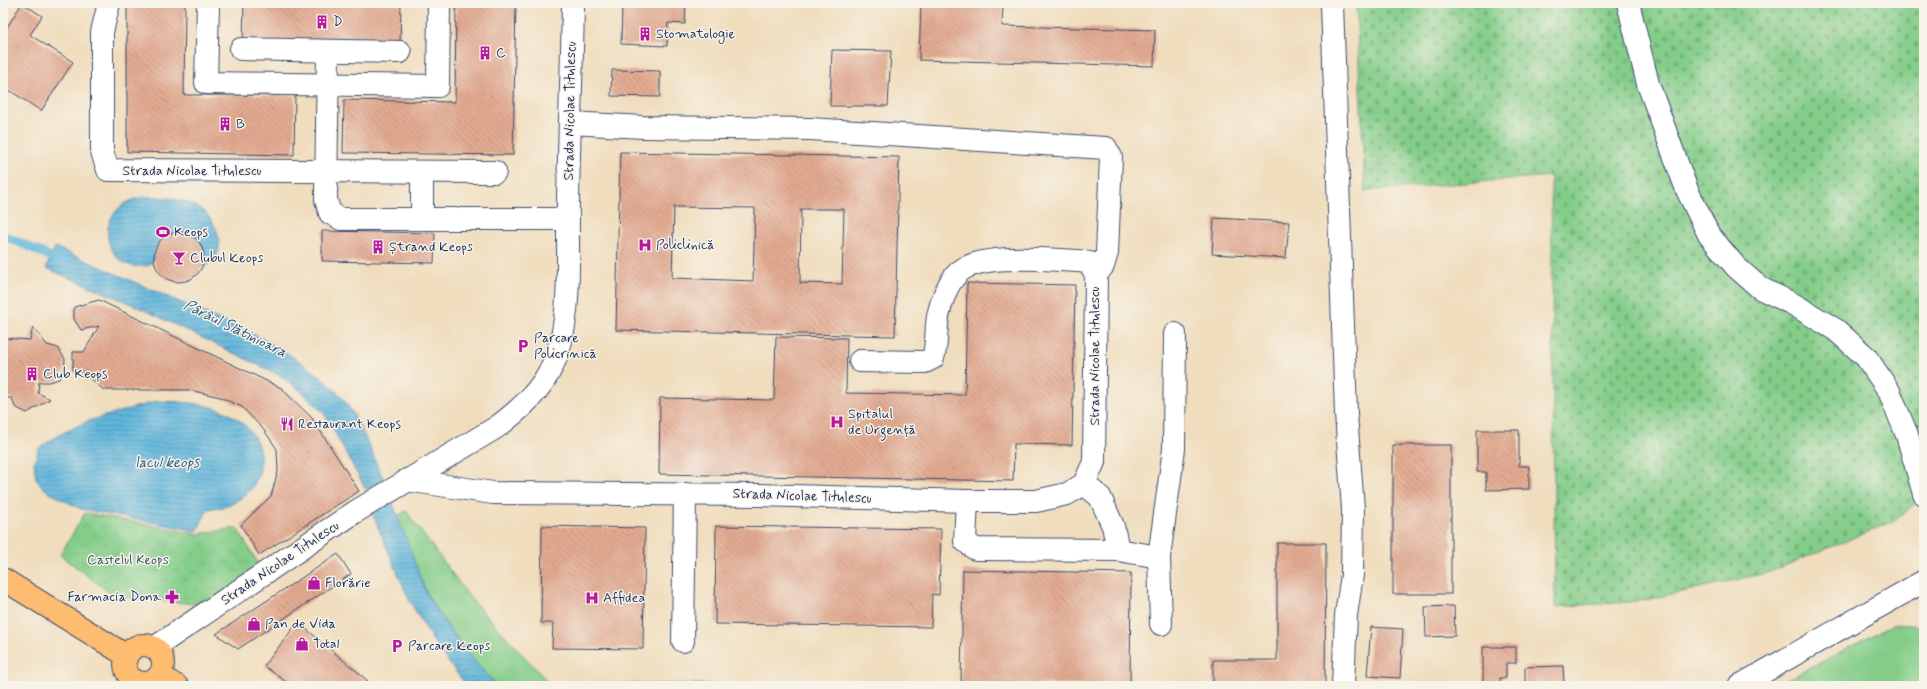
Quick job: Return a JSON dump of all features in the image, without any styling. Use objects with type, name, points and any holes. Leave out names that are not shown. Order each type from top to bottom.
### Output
[{"type":"main road","points":[[3,579],[127,656]]},
{"type":"main road","points":[[142,645],[154,648],[158,651],[163,660],[169,681],[137,684],[126,672],[125,667],[127,656],[135,647],[142,645]]},
{"type":"street","name":"Strada Nicolae Titulescu","points":[[109,3],[102,32],[102,152],[108,170],[494,172]]},
{"type":"street","name":"Strada Nicolae Titulescu","points":[[154,648],[355,512],[497,427],[518,412],[539,389],[554,361],[565,326],[573,3]]},
{"type":"street","points":[[1332,3],[1346,414],[1352,509],[1352,574],[1346,615],[1343,686]]},
{"type":"street","points":[[1628,3],[1648,84],[1687,190],[1709,235],[1736,267],[1760,288],[1793,304],[1836,330],[1866,357],[1889,391],[1907,435],[1924,494]]},
{"type":"street","points":[[208,4],[206,83],[438,86],[439,6]]},
{"type":"street","points":[[241,49],[400,52]]},
{"type":"street","points":[[328,51],[326,200],[330,213],[340,218],[568,219]]},
{"type":"street","points":[[570,123],[643,127],[818,129],[1106,148],[1111,157],[1106,253],[1103,266],[1096,275]]},
{"type":"street","points":[[422,172],[422,219]]},
{"type":"street","name":"Strada Nicolae Titulescu","points":[[407,480],[494,493],[686,494],[967,501],[1036,501],[1067,494],[1084,484],[1094,462],[1096,275],[1090,264],[1079,261],[989,260],[972,264],[957,274],[946,291],[938,313],[933,358],[925,362],[860,361]]},
{"type":"street","points":[[1161,624],[1159,556],[1174,449],[1175,334]]},
{"type":"street","points":[[1084,484],[1100,497],[1113,526],[1118,550]]},
{"type":"street","points":[[683,641],[686,494]]},
{"type":"street","points":[[967,501],[965,541],[975,549],[1118,550],[1159,556]]},
{"type":"street","points":[[1739,686],[1924,582]]},
{"type":"green space","points":[[1356,3],[1924,3],[1924,495],[1895,521],[1767,573],[1641,601],[1555,607],[1551,176],[1365,191]]},
{"type":"green space","points":[[406,511],[471,599],[550,684],[1033,684],[1033,686],[498,686],[468,655],[428,596],[396,517]]},
{"type":"green space","name":"Castelul Keops","points":[[85,513],[196,534],[237,528],[261,568],[204,605],[114,596],[60,555]]},
{"type":"green space","points":[[1894,624],[1924,626],[1924,686],[1775,686]]},
{"type":"water","name":"Keops","points":[[145,197],[180,200],[199,208],[206,214],[212,221],[219,239],[217,256],[211,263],[202,267],[204,261],[204,251],[202,245],[193,236],[181,232],[169,234],[160,241],[154,259],[149,265],[133,266],[127,264],[116,255],[109,242],[108,235],[108,228],[113,215],[126,203]]},
{"type":"water","points":[[55,247],[266,340],[304,365],[332,387],[347,404],[365,436],[384,480],[366,490],[324,413],[300,390],[281,376],[136,306],[46,268]]},
{"type":"water","name":"lacul keops","points":[[157,401],[204,405],[213,407],[231,415],[244,425],[254,436],[259,449],[261,462],[258,476],[252,488],[241,498],[226,506],[208,509],[197,531],[81,509],[48,492],[36,480],[34,463],[39,448],[57,436],[88,421]]},
{"type":"water","points":[[392,501],[427,595],[457,641],[496,686],[467,686],[438,649],[410,602],[372,513]]},
{"type":"building","points":[[22,3],[42,16],[30,35],[73,62],[41,111],[3,86],[3,34]]},
{"type":"building","points":[[127,3],[185,3],[184,95],[295,95],[294,155],[127,152]]},
{"type":"building","name":"D","points":[[244,3],[401,3],[400,44],[243,41]]},
{"type":"building","points":[[456,3],[516,3],[513,155],[343,153],[344,100],[455,102]]},
{"type":"building","name":"Stomatologie","points":[[607,3],[686,3],[685,24],[668,23],[667,46],[621,44],[622,7],[607,6]]},
{"type":"building","points":[[921,3],[1003,3],[1002,26],[1155,30],[1154,66],[919,60]]},
{"type":"building","points":[[832,50],[891,51],[888,106],[830,106]]},
{"type":"building","points":[[612,70],[660,71],[660,97],[611,96]]},
{"type":"building","name":"Policlinică","points":[[620,152],[899,157],[895,336],[616,330]],"holes":[[[674,207],[755,208],[753,281],[672,278]],[[801,209],[844,209],[842,284],[800,283]]]},
{"type":"building","points":[[1214,218],[1289,222],[1286,258],[1212,254]]},
{"type":"building","name":"Ștrand Keops","points":[[322,231],[435,233],[434,263],[322,261]]},
{"type":"building","name":"Clubul Keops","points":[[174,232],[184,232],[197,239],[204,252],[204,262],[197,275],[184,282],[174,282],[165,278],[158,271],[154,262],[154,252],[158,243],[165,236]]},
{"type":"building","name":"Spitalul de Urgență","points":[[967,283],[1075,285],[1072,445],[1014,444],[1013,481],[659,474],[660,398],[774,400],[776,337],[847,338],[846,393],[965,395]]},
{"type":"building","name":"Restaurant Keops","points":[[99,300],[281,388],[312,418],[359,491],[259,555],[241,525],[271,496],[278,471],[277,449],[264,430],[242,407],[220,397],[189,390],[104,390],[81,371],[73,371],[73,352],[84,352],[99,326],[81,330],[74,319],[74,307]]},
{"type":"building","name":"Club Keops","points":[[33,327],[47,345],[58,348],[65,359],[64,370],[59,379],[49,382],[39,382],[38,393],[50,399],[27,413],[15,407],[12,398],[3,398],[3,338],[30,340]]},
{"type":"building","points":[[1477,430],[1519,430],[1519,466],[1529,466],[1529,489],[1486,490],[1486,472],[1477,472]]},
{"type":"building","points":[[1393,445],[1451,445],[1451,594],[1393,594]]},
{"type":"building","name":"Affidea","points":[[542,526],[645,528],[643,649],[552,648],[553,623],[541,623]]},
{"type":"building","points":[[716,526],[941,529],[939,595],[932,594],[931,627],[715,624]]},
{"type":"building","points":[[1277,543],[1326,543],[1325,686],[1213,686],[1213,660],[1277,660]]},
{"type":"building","points":[[338,554],[351,574],[238,649],[216,634]]},
{"type":"building","points":[[963,570],[1131,573],[1130,685],[961,683]]},
{"type":"building","points":[[1454,606],[1455,636],[1426,637],[1425,607]]},
{"type":"building","name":"Total","points":[[298,622],[368,681],[364,686],[292,686],[264,666]]},
{"type":"building","points":[[1371,627],[1403,629],[1400,678],[1367,676]]},
{"type":"building","points":[[1483,647],[1516,647],[1516,663],[1506,663],[1506,678],[1500,678],[1501,686],[1483,686]]},
{"type":"building","points":[[1563,666],[1564,686],[1525,686],[1525,667]]},
{"type":"waterway","name":"Pârâul Slătinioara","points":[[3,235],[62,262]]},
{"type":"place","name":"D","points":[[322,22]]},
{"type":"place","name":"Stomatologie","points":[[645,34]]},
{"type":"place","name":"C","points":[[485,53]]},
{"type":"place","name":"B","points":[[225,124]]},
{"type":"place","name":"Keops","points":[[163,232]]},
{"type":"place","name":"Policlinică","points":[[645,245]]},
{"type":"place","name":"Ștrand Keops","points":[[378,247]]},
{"type":"place","name":"Clubul Keops","points":[[179,258]]},
{"type":"place","name":"Parcare Policrinică","points":[[523,346]]},
{"type":"place","name":"Club Keops","points":[[32,374]]},
{"type":"place","name":"Spitalul de Urgență","points":[[837,422]]},
{"type":"place","name":"Restaurant Keops","points":[[287,424]]},
{"type":"place","name":"Florărie","points":[[314,583]]},
{"type":"place","name":"Farmacia Dona","points":[[172,597]]},
{"type":"place","name":"Affidea","points":[[592,598]]},
{"type":"place","name":"Pan de Vida","points":[[254,624]]},
{"type":"place","name":"Total","points":[[302,644]]},
{"type":"place","name":"Parcare Keops","points":[[397,646]]}]
